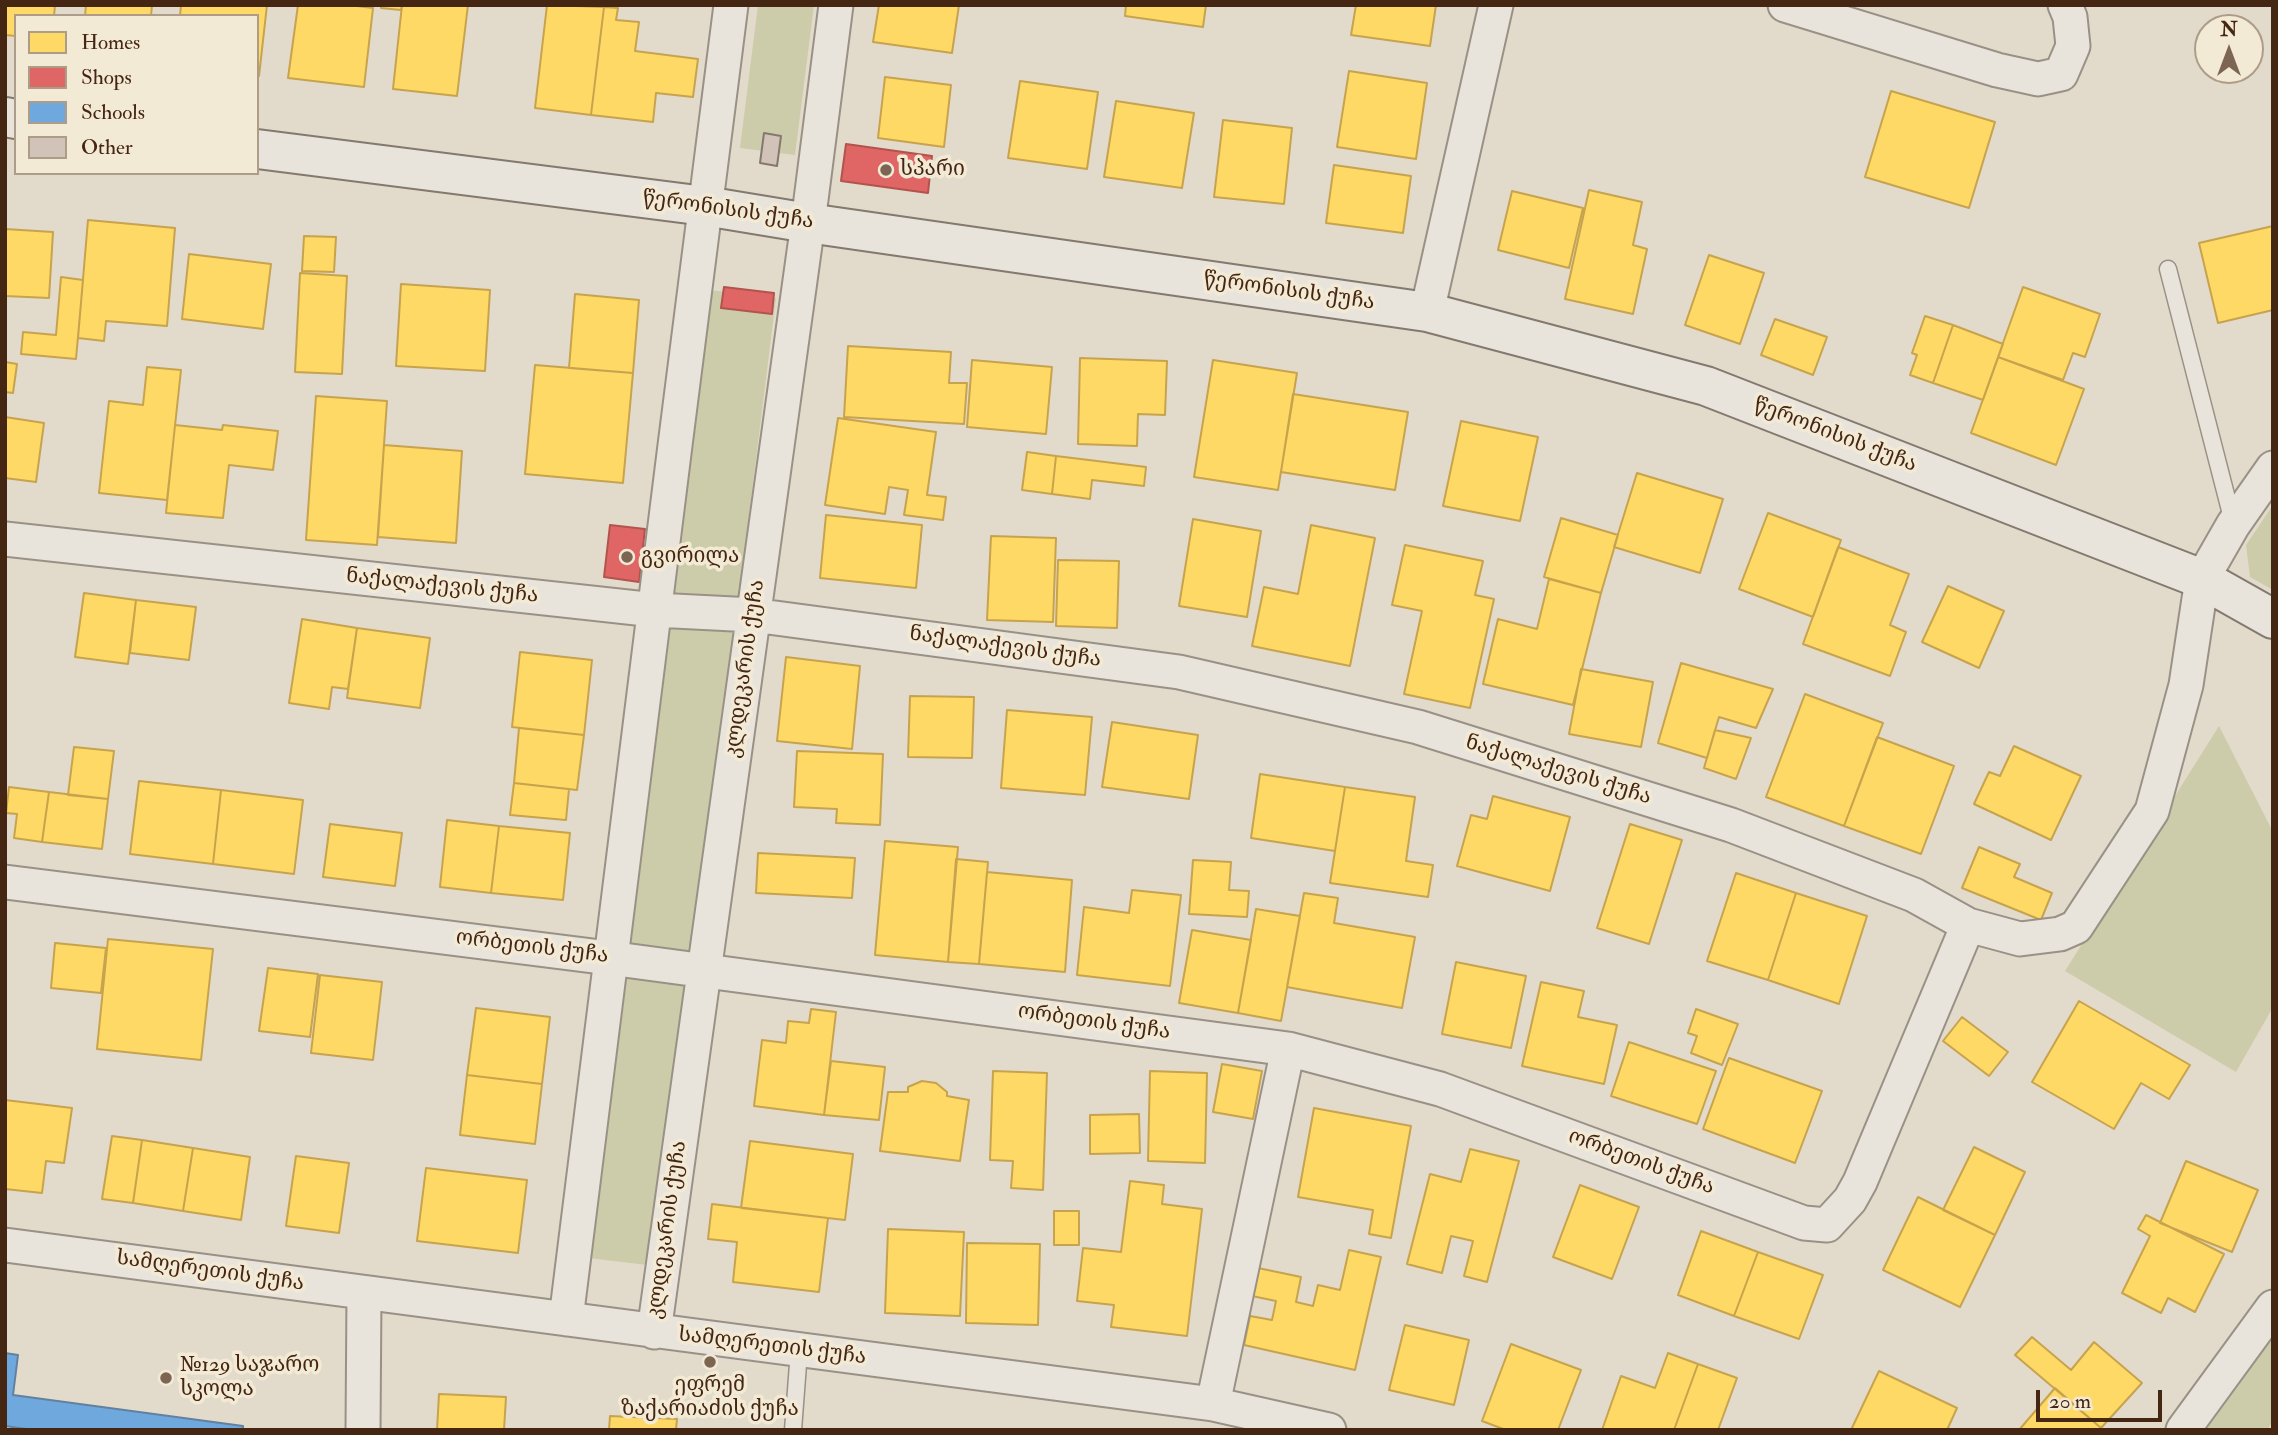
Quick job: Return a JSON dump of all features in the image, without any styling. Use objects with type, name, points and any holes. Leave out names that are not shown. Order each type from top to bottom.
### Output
[{"type":"street","points":[[566,1318],[608,958],[731,5]]},
{"type":"street","name":"კლდეკარის ქუჩა","points":[[654,1332],[836,5]]},
{"type":"street","points":[[1427,312],[1496,5]]},
{"type":"street","points":[[1785,5],[1997,70],[2038,79],[2061,74],[2073,46],[2070,17],[2065,5]]},
{"type":"street","name":"წერონისის ქუჩა","points":[[259,149],[705,206],[1427,312],[1706,386],[2202,579],[2273,619]]},
{"type":"street","points":[[2202,579],[2233,524],[2273,468]]},
{"type":"street","name":"ნაქალაქევის ქუჩა","points":[[5,539],[655,610],[753,615],[1179,672],[1418,727],[1731,825],[1914,895],[1968,925],[2020,939],[2060,934],[2076,927],[2152,811],[2186,685],[2202,579]]},
{"type":"street","name":"ორბეთის ქუჩა","points":[[5,882],[608,958],[1288,1049],[1440,1089],[1804,1223],[1827,1225],[1850,1200],[1860,1182],[1968,925]]},
{"type":"street","points":[[1213,1404],[1288,1049]]},
{"type":"street","name":"სამღერეთის ქუჩა","points":[[5,1245],[1213,1404],[1329,1430]]},
{"type":"street","points":[[363,1293],[363,1430]]},
{"type":"street","points":[[2183,1430],[2273,1307]]},
{"type":"lane","points":[[2168,269],[2233,524]]},
{"type":"lane","points":[[793,1430],[799,1350]]},
{"type":"green space","points":[[758,5],[814,5],[795,155],[740,148]]},
{"type":"green space","points":[[709,290],[776,298],[656,1266],[588,1258]]},
{"type":"green space","points":[[2273,505],[2273,590],[2250,577],[2246,545]]},
{"type":"green space","points":[[2219,726],[2273,832],[2273,1007],[2236,1072],[2065,971]]},
{"type":"green space","points":[[2273,1325],[2273,1421],[2267,1430],[2198,1430]]},
{"type":"building: Homes","points":[[5,5],[55,5],[54,14],[14,14],[14,36],[5,35]]},
{"type":"building: Homes","points":[[86,5],[152,5],[151,14],[85,14]]},
{"type":"building: Homes","points":[[181,5],[267,5],[259,76],[259,14],[180,14]]},
{"type":"building: Homes","points":[[298,5],[373,8],[364,87],[288,78]]},
{"type":"building: Homes","points":[[381,5],[402,5],[401,10],[381,8]]},
{"type":"building: Homes","points":[[402,5],[468,5],[457,96],[393,89]]},
{"type":"building: Homes","points":[[547,5],[604,7],[591,115],[535,108]]},
{"type":"building: Homes","points":[[879,5],[959,5],[952,53],[873,42]]},
{"type":"building: Homes","points":[[1126,5],[1206,5],[1203,27],[1125,16]]},
{"type":"building: Homes","points":[[1356,5],[1436,5],[1430,46],[1351,35]]},
{"type":"building: Homes","points":[[604,7],[618,8],[616,20],[639,22],[635,51],[698,59],[693,97],[656,93],[653,122],[591,115]]},
{"type":"building: Homes","points":[[1349,71],[1427,83],[1416,159],[1337,147]]},
{"type":"building: Homes","points":[[885,77],[951,85],[944,147],[878,138]]},
{"type":"building: Homes","points":[[1020,81],[1098,92],[1087,169],[1008,158]]},
{"type":"building: Homes","points":[[1891,91],[1995,122],[1969,208],[1865,177]]},
{"type":"building: Homes","points":[[1116,101],[1194,113],[1182,188],[1104,177]]},
{"type":"building: Homes","points":[[1223,120],[1292,128],[1284,204],[1214,197]]},
{"type":"building: Homes","points":[[1334,165],[1411,176],[1403,233],[1326,223]]},
{"type":"building: Homes","points":[[1589,190],[1642,202],[1633,245],[1647,249],[1633,314],[1565,299]]},
{"type":"building: Homes","points":[[1512,191],[1583,208],[1569,268],[1498,250]]},
{"type":"building: Homes","points":[[88,220],[175,228],[167,326],[106,321],[104,341],[78,338]]},
{"type":"building: Homes","points":[[2273,226],[2273,310],[2218,323],[2199,243]]},
{"type":"building: Homes","points":[[5,229],[53,232],[49,298],[5,296]]},
{"type":"building: Homes","points":[[304,236],[336,237],[334,272],[302,271]]},
{"type":"building: Homes","points":[[189,254],[271,264],[263,329],[182,319]]},
{"type":"building: Homes","points":[[1709,255],[1764,273],[1740,344],[1685,325]]},
{"type":"building: Homes","points":[[300,273],[347,276],[342,374],[295,372]]},
{"type":"building: Homes","points":[[61,277],[83,280],[76,359],[21,354],[23,332],[56,335]]},
{"type":"building: Homes","points":[[401,284],[490,290],[485,371],[396,366]]},
{"type":"building: Homes","points":[[2023,287],[2100,314],[2085,357],[2073,353],[2063,380],[1998,357]]},
{"type":"building: Homes","points":[[575,294],[639,300],[633,373],[569,368]]},
{"type":"building: Homes","points":[[1925,316],[1953,325],[1933,383],[1910,375],[1917,355],[1912,353]]},
{"type":"building: Homes","points":[[1775,319],[1827,337],[1813,375],[1761,355]]},
{"type":"building: Homes","points":[[1953,325],[2003,344],[1983,400],[1933,383]]},
{"type":"building: Homes","points":[[848,346],[951,352],[949,383],[967,383],[964,424],[844,417]]},
{"type":"building: Homes","points":[[1998,357],[2084,389],[2056,465],[1971,433]]},
{"type":"building: Homes","points":[[1080,358],[1167,361],[1165,415],[1138,414],[1137,446],[1078,444]]},
{"type":"building: Homes","points":[[972,360],[1052,367],[1046,434],[967,427]]},
{"type":"building: Homes","points":[[1213,360],[1297,373],[1278,490],[1194,477]]},
{"type":"building: Homes","points":[[5,362],[17,364],[13,393],[5,392]]},
{"type":"building: Homes","points":[[535,365],[633,373],[623,483],[525,474]]},
{"type":"building: Homes","points":[[147,367],[181,370],[167,500],[99,493],[109,401],[143,405]]},
{"type":"building: Homes","points":[[1293,394],[1408,412],[1395,490],[1281,472]]},
{"type":"building: Homes","points":[[316,396],[387,401],[377,545],[306,540]]},
{"type":"building: Homes","points":[[5,417],[44,423],[36,482],[5,478]]},
{"type":"building: Homes","points":[[838,418],[936,432],[927,495],[946,497],[943,520],[904,515],[908,490],[889,487],[885,514],[825,505]]},
{"type":"building: Homes","points":[[1461,421],[1538,437],[1520,521],[1443,506]]},
{"type":"building: Homes","points":[[175,425],[222,430],[223,425],[278,431],[273,470],[229,465],[223,518],[166,513]]},
{"type":"building: Homes","points":[[384,445],[462,451],[456,543],[378,537]]},
{"type":"building: Homes","points":[[1027,452],[1056,456],[1052,494],[1022,490]]},
{"type":"building: Homes","points":[[1056,456],[1146,467],[1144,486],[1092,480],[1090,499],[1052,494]]},
{"type":"building: Homes","points":[[1637,473],[1723,499],[1700,573],[1614,547]]},
{"type":"building: Homes","points":[[1768,513],[1841,540],[1813,617],[1739,589]]},
{"type":"building: Homes","points":[[826,515],[922,525],[916,588],[820,578]]},
{"type":"building: Homes","points":[[1561,518],[1618,535],[1601,593],[1544,577]]},
{"type":"building: Homes","points":[[1193,519],[1261,531],[1247,617],[1179,606]]},
{"type":"building: Homes","points":[[1311,525],[1375,538],[1350,666],[1252,646],[1264,587],[1298,594]]},
{"type":"building: Homes","points":[[991,536],[1056,538],[1053,622],[987,620]]},
{"type":"building: Homes","points":[[1405,545],[1483,561],[1475,595],[1494,599],[1470,708],[1404,694],[1422,611],[1392,605]]},
{"type":"building: Homes","points":[[1838,547],[1909,574],[1890,625],[1906,632],[1890,676],[1803,644]]},
{"type":"building: Homes","points":[[1058,560],[1119,561],[1117,628],[1056,626]]},
{"type":"building: Homes","points":[[1549,579],[1601,593],[1573,705],[1483,684],[1498,619],[1537,629]]},
{"type":"building: Homes","points":[[1948,586],[2004,611],[1979,668],[1922,642]]},
{"type":"building: Homes","points":[[84,593],[136,600],[128,664],[75,657]]},
{"type":"building: Homes","points":[[136,600],[196,607],[189,660],[130,653]]},
{"type":"building: Homes","points":[[302,619],[357,628],[348,689],[332,687],[329,709],[289,703]]},
{"type":"building: Homes","points":[[357,628],[430,638],[420,708],[347,698]]},
{"type":"building: Homes","points":[[520,652],[592,660],[584,735],[512,727]]},
{"type":"building: Homes","points":[[786,657],[860,666],[852,749],[777,741]]},
{"type":"building: Homes","points":[[1681,663],[1773,689],[1756,728],[1719,717],[1707,758],[1658,743]]},
{"type":"building: Homes","points":[[1581,669],[1653,682],[1641,747],[1569,734]]},
{"type":"building: Homes","points":[[1805,694],[1883,723],[1844,826],[1766,797]]},
{"type":"building: Homes","points":[[910,696],[974,697],[972,758],[908,757]]},
{"type":"building: Homes","points":[[1007,710],[1092,717],[1085,795],[1001,788]]},
{"type":"building: Homes","points":[[1112,722],[1198,735],[1189,799],[1102,787]]},
{"type":"building: Homes","points":[[519,728],[584,735],[577,790],[514,783]]},
{"type":"building: Homes","points":[[1715,730],[1751,738],[1736,779],[1704,768]]},
{"type":"building: Homes","points":[[1877,737],[1954,766],[1921,854],[1844,826]]},
{"type":"building: Homes","points":[[2014,746],[2081,776],[2051,840],[1974,804],[1989,772],[2000,776]]},
{"type":"building: Homes","points":[[74,747],[114,751],[108,799],[68,795]]},
{"type":"building: Homes","points":[[797,751],[883,754],[880,825],[836,823],[837,809],[794,807]]},
{"type":"building: Homes","points":[[1260,774],[1345,787],[1335,851],[1251,838]]},
{"type":"building: Homes","points":[[139,781],[221,790],[213,864],[130,854]]},
{"type":"building: Homes","points":[[514,783],[569,789],[566,820],[510,815]]},
{"type":"building: Homes","points":[[9,787],[49,792],[42,842],[14,838],[17,814],[6,813]]},
{"type":"building: Homes","points":[[1345,787],[1415,797],[1406,861],[1433,865],[1428,897],[1330,883]]},
{"type":"building: Homes","points":[[221,790],[303,800],[294,874],[213,864]]},
{"type":"building: Homes","points":[[49,792],[108,799],[102,849],[42,842]]},
{"type":"building: Homes","points":[[1493,796],[1570,817],[1550,891],[1457,866],[1471,815],[1487,819]]},
{"type":"building: Homes","points":[[447,820],[499,826],[491,893],[440,887]]},
{"type":"building: Homes","points":[[330,824],[402,833],[395,886],[323,877]]},
{"type":"building: Homes","points":[[1630,824],[1682,840],[1649,944],[1597,928]]},
{"type":"building: Homes","points":[[499,826],[570,833],[563,900],[491,893]]},
{"type":"building: Homes","points":[[885,841],[958,847],[948,962],[875,955]]},
{"type":"building: Homes","points":[[1979,847],[2020,864],[2014,877],[2052,893],[2041,920],[1962,888]]},
{"type":"building: Homes","points":[[758,853],[855,858],[852,898],[756,893]]},
{"type":"building: Homes","points":[[956,859],[988,862],[979,964],[948,962]]},
{"type":"building: Homes","points":[[1193,860],[1231,862],[1229,890],[1249,891],[1247,917],[1189,914]]},
{"type":"building: Homes","points":[[987,872],[1072,880],[1065,972],[979,964]]},
{"type":"building: Homes","points":[[1736,873],[1796,893],[1768,980],[1707,961]]},
{"type":"building: Homes","points":[[1132,890],[1181,895],[1170,986],[1077,975],[1084,907],[1129,913]]},
{"type":"building: Homes","points":[[1304,893],[1338,898],[1334,923],[1415,937],[1402,1008],[1287,987]]},
{"type":"building: Homes","points":[[1796,893],[1867,916],[1839,1004],[1768,980]]},
{"type":"building: Homes","points":[[1256,909],[1300,916],[1281,1021],[1238,1013]]},
{"type":"building: Homes","points":[[1192,930],[1251,940],[1238,1013],[1179,1003]]},
{"type":"building: Homes","points":[[108,939],[213,949],[201,1060],[97,1049]]},
{"type":"building: Homes","points":[[55,943],[106,948],[101,993],[51,988]]},
{"type":"building: Homes","points":[[1456,962],[1526,976],[1511,1048],[1442,1034]]},
{"type":"building: Homes","points":[[268,968],[318,974],[310,1037],[259,1031]]},
{"type":"building: Homes","points":[[320,975],[382,982],[373,1060],[311,1053]]},
{"type":"building: Homes","points":[[1541,982],[1584,991],[1578,1017],[1617,1025],[1604,1084],[1522,1066]]},
{"type":"building: Homes","points":[[2079,1001],[2190,1065],[2169,1099],[2141,1083],[2114,1129],[2032,1082]]},
{"type":"building: Homes","points":[[476,1008],[550,1017],[542,1084],[467,1075]]},
{"type":"building: Homes","points":[[811,1009],[836,1012],[824,1115],[754,1106],[762,1040],[786,1043],[788,1021],[809,1023]]},
{"type":"building: Homes","points":[[1696,1009],[1738,1024],[1722,1065],[1691,1053],[1697,1036],[1688,1033]]},
{"type":"building: Homes","points":[[1962,1017],[2008,1052],[1989,1076],[1943,1041]]},
{"type":"building: Homes","points":[[1629,1042],[1716,1071],[1697,1124],[1611,1096]]},
{"type":"building: Homes","points":[[1729,1058],[1822,1091],[1795,1163],[1703,1129]]},
{"type":"building: Homes","points":[[831,1061],[885,1067],[879,1120],[824,1115]]},
{"type":"building: Homes","points":[[1222,1064],[1262,1071],[1253,1119],[1213,1112]]},
{"type":"building: Homes","points":[[993,1071],[1047,1073],[1043,1190],[1011,1188],[1013,1161],[990,1160]]},
{"type":"building: Homes","points":[[1150,1071],[1207,1073],[1205,1163],[1148,1161]]},
{"type":"building: Homes","points":[[467,1075],[542,1084],[535,1144],[460,1135]]},
{"type":"building: Homes","points":[[922,1081],[936,1083],[947,1092],[947,1096],[969,1100],[960,1161],[880,1151],[888,1092],[908,1092],[908,1087]]},
{"type":"building: Homes","points":[[5,1100],[72,1108],[64,1163],[46,1161],[42,1193],[5,1189]]},
{"type":"building: Homes","points":[[1314,1108],[1411,1126],[1391,1238],[1369,1234],[1373,1210],[1298,1197]]},
{"type":"building: Homes","points":[[1139,1114],[1140,1153],[1090,1154],[1090,1115]]},
{"type":"building: Homes","points":[[112,1136],[142,1140],[133,1203],[102,1199]]},
{"type":"building: Homes","points":[[142,1140],[193,1148],[183,1211],[133,1203]]},
{"type":"building: Homes","points":[[750,1141],[853,1154],[845,1220],[741,1208]]},
{"type":"building: Homes","points":[[1974,1147],[2025,1172],[1995,1235],[1943,1210]]},
{"type":"building: Homes","points":[[193,1148],[250,1157],[241,1220],[183,1211]]},
{"type":"building: Homes","points":[[1470,1149],[1519,1161],[1487,1282],[1464,1276],[1473,1241],[1451,1236],[1442,1273],[1407,1264],[1430,1174],[1461,1182]]},
{"type":"building: Homes","points":[[296,1156],[349,1163],[339,1233],[286,1226]]},
{"type":"building: Homes","points":[[2186,1161],[2258,1190],[2232,1252],[2160,1223]]},
{"type":"building: Homes","points":[[426,1168],[527,1180],[518,1253],[417,1241]]},
{"type":"building: Homes","points":[[1130,1181],[1164,1185],[1162,1204],[1202,1209],[1187,1336],[1111,1327],[1114,1305],[1077,1301],[1083,1248],[1121,1252]]},
{"type":"building: Homes","points":[[1580,1185],[1639,1207],[1612,1279],[1553,1257]]},
{"type":"building: Homes","points":[[1918,1197],[1995,1235],[1960,1307],[1883,1270]]},
{"type":"building: Homes","points":[[712,1204],[828,1218],[819,1292],[733,1282],[737,1242],[708,1239]]},
{"type":"building: Homes","points":[[1054,1211],[1079,1211],[1079,1245],[1054,1245]]},
{"type":"building: Homes","points":[[2146,1215],[2224,1254],[2195,1312],[2168,1298],[2161,1313],[2122,1293],[2150,1236],[2138,1229]]},
{"type":"building: Homes","points":[[888,1229],[964,1232],[960,1316],[885,1313]]},
{"type":"building: Homes","points":[[1701,1231],[1758,1252],[1734,1316],[1678,1295]]},
{"type":"building: Homes","points":[[967,1243],[1040,1244],[1038,1325],[966,1323]]},
{"type":"building: Homes","points":[[1349,1250],[1381,1257],[1355,1370],[1244,1345],[1250,1316],[1272,1320],[1276,1301],[1252,1296],[1258,1268],[1301,1277],[1296,1302],[1313,1306],[1318,1285],[1340,1290]]},
{"type":"building: Homes","points":[[1758,1252],[1823,1275],[1799,1339],[1734,1316]]},
{"type":"building: Homes","points":[[1405,1325],[1469,1340],[1454,1405],[1389,1390]]},
{"type":"building: Homes","points":[[2032,1337],[2071,1370],[2094,1342],[2142,1383],[2101,1428],[2015,1355]]},
{"type":"building: Homes","points":[[1511,1344],[1581,1370],[1558,1430],[1506,1430],[1482,1421]]},
{"type":"building: Homes","points":[[1668,1353],[1698,1364],[1674,1430],[1602,1430],[1621,1376],[1655,1388]]},
{"type":"building: Homes","points":[[1698,1364],[1737,1378],[1718,1430],[1674,1430]]},
{"type":"building: Homes","points":[[1879,1371],[1957,1408],[1947,1430],[1851,1430]]},
{"type":"building: Homes","points":[[2055,1388],[2101,1428],[2100,1430],[2019,1430]]},
{"type":"building: Homes","points":[[439,1394],[506,1397],[504,1430],[437,1430]]},
{"type":"building: Homes","points":[[610,1416],[677,1419],[676,1430],[609,1430]]},
{"type":"building: Shops","points":[[846,144],[932,156],[928,193],[841,181]]},
{"type":"building: Shops","points":[[724,287],[774,293],[772,314],[721,308]]},
{"type":"building: Shops","points":[[610,525],[645,529],[639,582],[604,577]]},
{"type":"building: Schools","points":[[5,1353],[18,1355],[13,1395],[243,1426],[243,1430],[33,1430],[5,1426]]},
{"type":"building: Other","points":[[764,133],[781,136],[777,166],[760,163]]},
{"type":"place","name":"სპარი","points":[[886,170]]},
{"type":"place","name":"გვირილა","points":[[627,557]]},
{"type":"place","name":"ეფრემ ზაქარიაძის ქუჩა","points":[[710,1362]]},
{"type":"place","name":"№129 საჯარო სკოლა","points":[[166,1378]]}]
